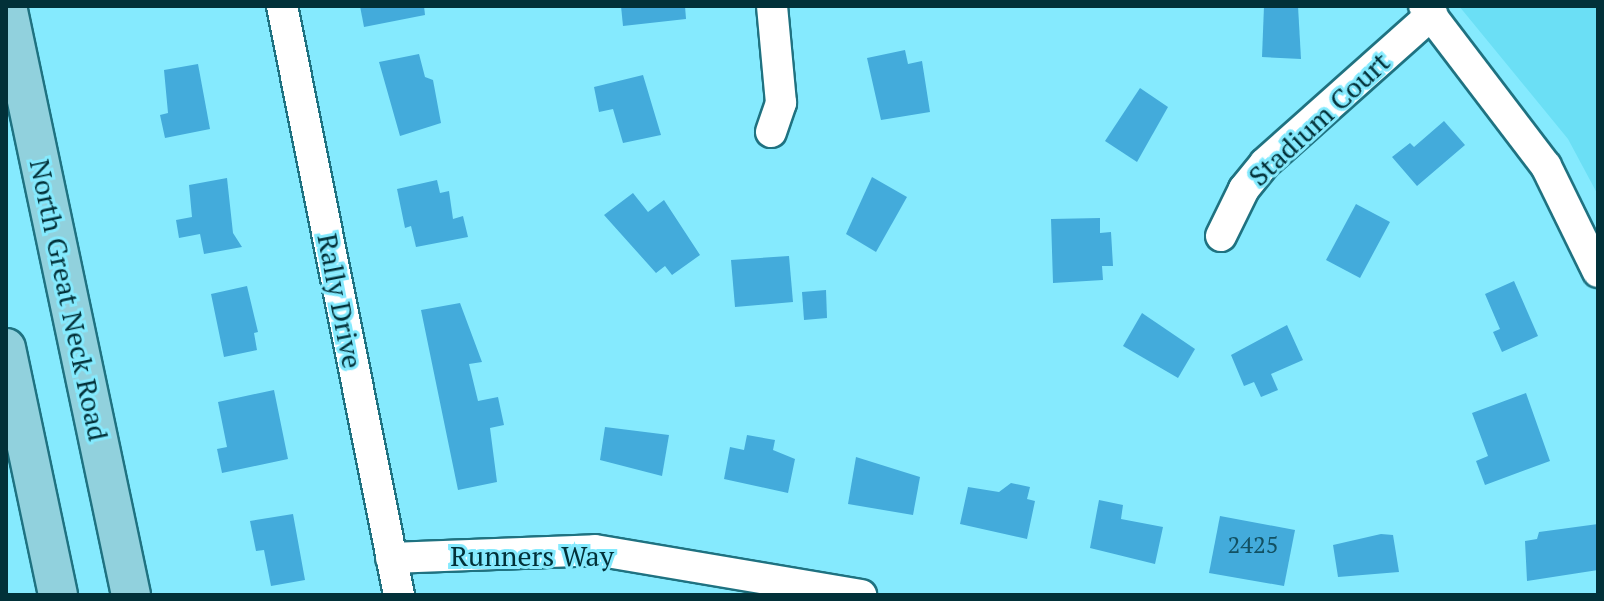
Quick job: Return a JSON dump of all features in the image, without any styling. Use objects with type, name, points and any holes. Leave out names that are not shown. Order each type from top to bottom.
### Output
[{"type":"main road","name":"North Great Neck Road","points":[[7,6],[131,595]]},
{"type":"main road","points":[[6,348],[58,595]]},
{"type":"street","name":"Rally Drive","points":[[282,6],[399,595]]},
{"type":"street","points":[[771,132],[781,103],[772,6]]},
{"type":"street","points":[[1428,10],[1546,166],[1598,272]]},
{"type":"street","name":"Stadium Court","points":[[1221,236],[1244,189],[1265,163],[1428,10]]},
{"type":"street","name":"Runners Way","points":[[391,558],[595,550],[861,595]]},
{"type":"shaded area","points":[[1459,6],[1598,6],[1598,195],[1568,139]]},
{"type":"building","points":[[360,6],[424,6],[425,15],[364,27]]},
{"type":"building","points":[[621,6],[685,6],[686,19],[623,26]]},
{"type":"building","points":[[1264,6],[1298,6],[1301,59],[1262,57]]},
{"type":"building","points":[[905,50],[908,64],[922,61],[930,112],[881,120],[867,58]]},
{"type":"building","points":[[419,54],[425,77],[433,80],[441,123],[400,136],[379,62]]},
{"type":"building","points":[[198,64],[210,129],[165,138],[160,115],[168,113],[164,70]]},
{"type":"building","points":[[643,75],[661,135],[623,143],[613,109],[599,112],[594,87]]},
{"type":"building","points":[[1140,88],[1168,107],[1137,162],[1105,141]]},
{"type":"building","points":[[1444,121],[1465,145],[1417,186],[1392,157],[1410,143],[1414,147]]},
{"type":"building","points":[[872,177],[907,197],[876,252],[846,234]]},
{"type":"building","points":[[227,178],[233,233],[242,247],[204,254],[200,234],[179,238],[176,220],[192,217],[189,185]]},
{"type":"building","points":[[437,180],[440,193],[449,191],[453,219],[463,216],[468,237],[416,247],[411,226],[405,228],[397,189]]},
{"type":"building","points":[[633,193],[648,212],[664,200],[700,255],[672,275],[665,266],[656,273],[604,215]]},
{"type":"building","points":[[1356,204],[1390,222],[1360,278],[1326,260]]},
{"type":"building","points":[[1100,218],[1100,233],[1111,232],[1113,266],[1102,266],[1103,280],[1053,283],[1051,219]]},
{"type":"building","points":[[789,256],[793,302],[735,307],[731,260]]},
{"type":"building","points":[[1514,281],[1538,336],[1502,352],[1493,332],[1500,329],[1485,294]]},
{"type":"building","points":[[247,286],[258,332],[254,333],[257,350],[224,357],[211,294]]},
{"type":"building","points":[[826,290],[827,318],[804,320],[802,292]]},
{"type":"building","points":[[460,303],[482,362],[469,364],[478,401],[498,397],[504,425],[490,428],[497,482],[458,490],[421,310]]},
{"type":"building","points":[[1142,313],[1195,349],[1178,378],[1123,346]]},
{"type":"building","points":[[1287,325],[1303,360],[1271,374],[1278,390],[1261,397],[1254,382],[1244,386],[1231,355]]},
{"type":"building","points":[[274,390],[288,459],[222,473],[217,449],[227,447],[218,402]]},
{"type":"building","points":[[1526,393],[1550,461],[1485,485],[1476,461],[1488,456],[1472,413]]},
{"type":"building","points":[[605,427],[669,435],[662,476],[600,460]]},
{"type":"building","points":[[747,435],[775,440],[773,450],[795,459],[788,493],[724,479],[730,447],[744,450]]},
{"type":"building","points":[[856,457],[920,477],[913,515],[848,504]]},
{"type":"building","points":[[1011,483],[1030,487],[1027,499],[1035,501],[1027,539],[960,524],[968,487],[999,492]]},
{"type":"building","points":[[1099,500],[1123,505],[1121,519],[1163,527],[1155,564],[1090,548]]},
{"type":"building","points":[[293,514],[305,580],[271,586],[264,550],[256,551],[250,521]]},
{"type":"building","points":[[1220,516],[1295,530],[1284,586],[1209,573]]},
{"type":"building","points":[[1598,524],[1598,570],[1527,581],[1525,541],[1537,539],[1539,532]]},
{"type":"building","points":[[1381,534],[1393,535],[1399,572],[1338,577],[1333,545]]}]
